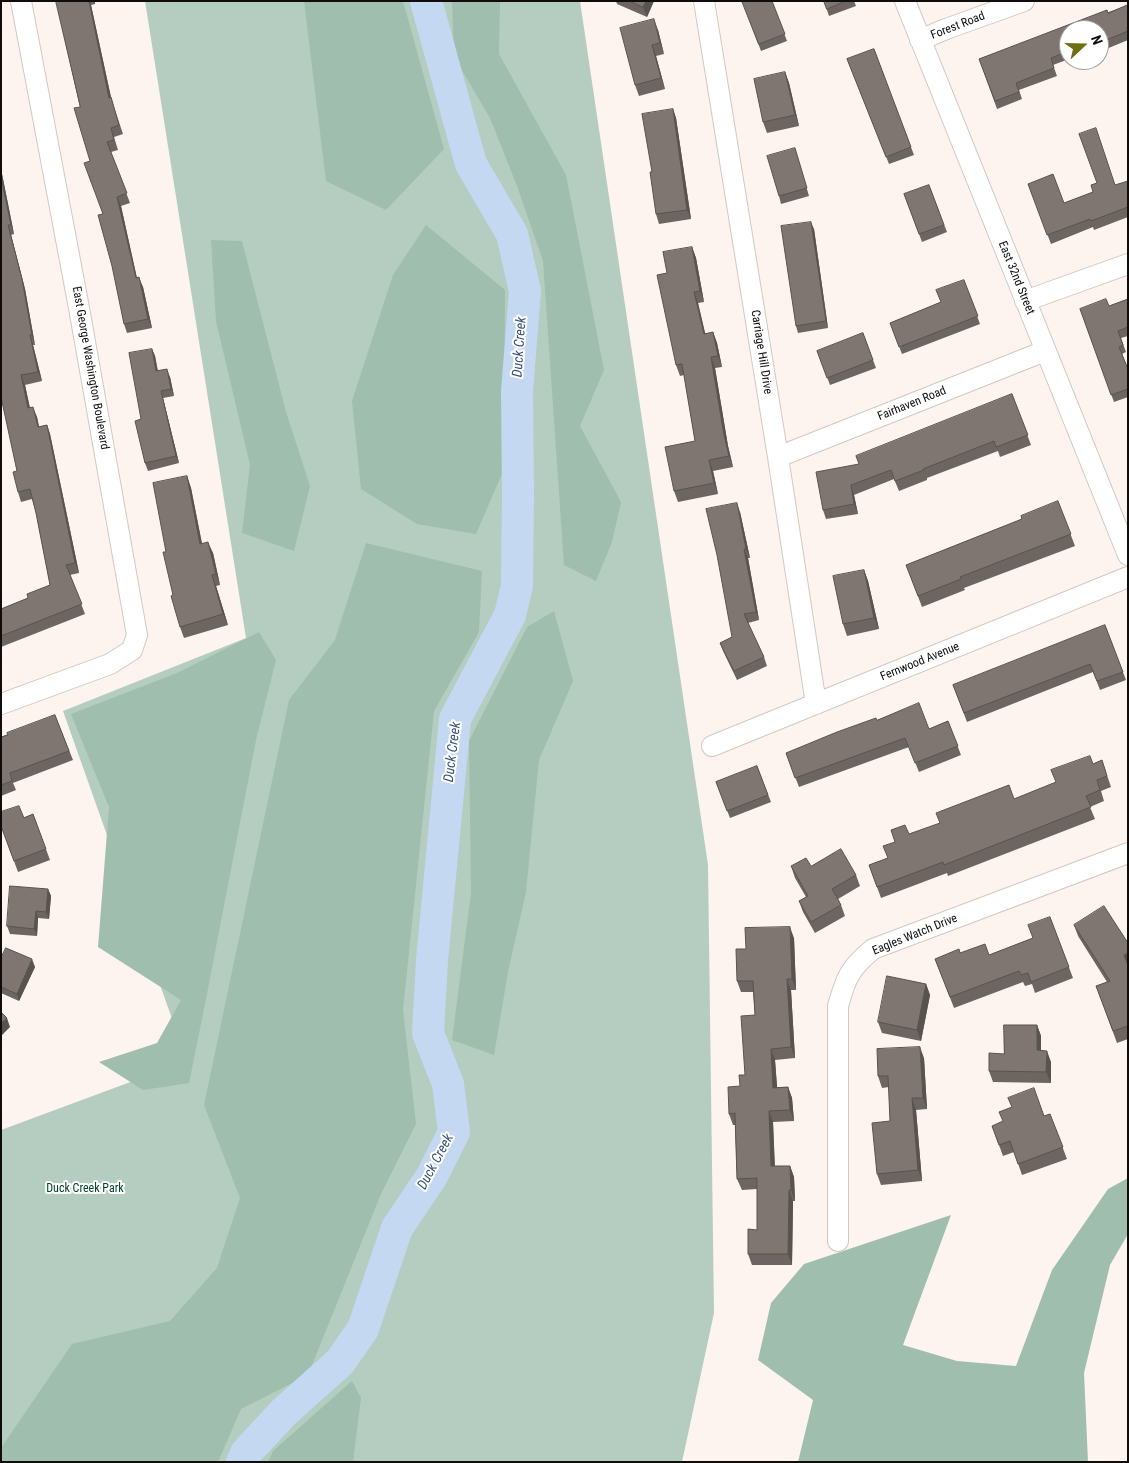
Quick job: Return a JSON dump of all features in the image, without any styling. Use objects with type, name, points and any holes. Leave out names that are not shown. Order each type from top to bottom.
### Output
[{"type":"street","name":"East George Washington Boulevard","points":[[1,704],[110,664],[132,650],[137,635],[77,298],[21,1]]},
{"type":"street","name":"Carriage Hill Drive","points":[[704,1],[816,704]]},
{"type":"street","name":"East 32nd Street","points":[[904,1],[1128,556]]},
{"type":"street","name":"Forest Road","points":[[920,40],[1024,1]]},
{"type":"street","points":[[1025,301],[1128,264]]},
{"type":"street","name":"Fairhaven Road","points":[[778,457],[1045,351]]},
{"type":"street","name":"Fernwood Avenue","points":[[712,746],[1128,577]]},
{"type":"street","name":"Eagles Watch Drive","points":[[838,1241],[838,1006],[845,980],[856,963],[873,949],[1128,853]]},
{"type":"green space","name":"Duck Creek Park","points":[[145,1],[580,1],[708,865],[714,1313],[682,1462],[1,1462],[1,1130],[187,1061],[63,711],[246,638]]},
{"type":"green space","points":[[304,1],[403,1],[444,149],[386,210],[326,181]]},
{"type":"green space","points":[[452,1],[500,1],[499,54],[566,175],[604,370],[580,426],[621,502],[612,542],[596,581],[564,565],[543,261],[517,186],[490,118],[454,57]]},
{"type":"green space","points":[[426,225],[505,290],[504,469],[476,534],[417,524],[361,489],[352,401],[393,275]]},
{"type":"green space","points":[[211,240],[242,241],[286,412],[310,486],[294,551],[242,533],[250,465],[216,321]]},
{"type":"green space","points":[[366,543],[482,571],[479,632],[434,711],[403,1010],[416,1124],[381,1194],[308,1375],[241,1409],[218,1462],[1,1462],[1,1448],[72,1344],[170,1321],[217,1268],[240,1198],[204,1105],[289,700],[335,640]]},
{"type":"green space","points":[[554,611],[573,681],[539,760],[526,892],[508,972],[494,1055],[452,1040],[471,893],[469,741],[527,627]]},
{"type":"green space","points":[[259,632],[276,660],[256,740],[189,1083],[143,1090],[99,1062],[157,1043],[181,1000],[98,947],[109,807],[71,714],[177,673]]},
{"type":"green space","points":[[1128,1178],[1128,1234],[1110,1265],[1084,1373],[1088,1462],[798,1462],[813,1400],[758,1360],[771,1303],[804,1264],[951,1215],[903,1345],[957,1361],[1016,1366],[1052,1270],[1108,1189]]},
{"type":"green space","points":[[352,1381],[361,1398],[353,1462],[268,1462],[273,1451]]},
{"type":"building","points":[[56,1],[89,1],[109,98],[111,97],[119,125],[111,128],[114,140],[107,142],[127,193],[117,197],[136,278],[139,277],[148,319],[124,324],[112,266],[98,215],[103,214],[84,163],[90,161],[74,108],[80,107]]},
{"type":"building","points":[[630,1],[646,1],[643,7]]},
{"type":"building","points":[[742,1],[772,1],[785,34],[759,44]]},
{"type":"building","points":[[824,1],[846,1],[827,9]]},
{"type":"building","points":[[1128,5],[1128,31],[1109,39],[1109,20],[1081,20],[1107,10],[1108,13]]},
{"type":"building","points":[[654,19],[660,43],[652,45],[661,78],[635,85],[620,28]]},
{"type":"building","points":[[1059,28],[1059,55],[1051,58],[1054,68],[1016,83],[1019,92],[995,101],[979,59]]},
{"type":"building","points":[[874,49],[911,147],[886,157],[847,59]]},
{"type":"building","points":[[785,72],[795,115],[763,122],[754,79]]},
{"type":"building","points":[[673,109],[687,210],[656,214],[650,172],[652,172],[642,114]]},
{"type":"building","points":[[1096,128],[1115,185],[1128,181],[1128,207],[1047,235],[1028,184],[1053,174],[1064,203],[1093,192],[1091,185],[1097,183],[1079,134]]},
{"type":"building","points":[[795,148],[807,188],[779,196],[767,156]]},
{"type":"building","points":[[1,177],[11,225],[8,225],[22,279],[32,335],[30,335],[38,372],[21,375],[28,408],[33,407],[38,427],[47,425],[75,563],[66,565],[82,604],[1,636],[1,609],[28,598],[27,594],[50,585],[30,489],[18,492],[13,472],[17,471],[1,397]]},
{"type":"building","points":[[929,185],[944,225],[919,234],[904,194]]},
{"type":"building","points":[[811,222],[826,321],[796,326],[781,226]]},
{"type":"building","points":[[692,247],[700,291],[694,292],[704,334],[713,332],[718,356],[711,357],[729,456],[709,460],[714,483],[674,491],[665,447],[695,441],[682,364],[676,365],[657,275],[667,273],[663,252]]},
{"type":"building","points":[[964,280],[978,316],[899,347],[890,323],[941,302],[936,290]]},
{"type":"building","points":[[1106,299],[1109,306],[1128,299],[1128,327],[1118,331],[1123,345],[1119,347],[1128,369],[1128,389],[1111,395],[1080,309]]},
{"type":"building","points":[[863,333],[873,360],[827,378],[817,351]]},
{"type":"building","points":[[152,349],[156,371],[167,369],[171,389],[161,391],[176,456],[145,463],[135,421],[141,419],[129,353]]},
{"type":"building","points":[[1012,394],[1028,435],[996,447],[994,441],[895,481],[891,470],[851,485],[854,504],[823,510],[816,472],[859,464],[856,456]]},
{"type":"building","points":[[187,476],[200,544],[208,542],[216,574],[212,575],[223,614],[180,627],[171,596],[173,595],[163,552],[166,552],[153,483]]},
{"type":"building","points":[[1058,501],[1071,534],[960,577],[961,579],[918,596],[906,565],[1022,519],[1021,516]]},
{"type":"building","points":[[737,503],[756,612],[744,614],[764,657],[734,671],[720,643],[732,637],[717,555],[706,509]]},
{"type":"building","points":[[864,570],[874,618],[843,624],[833,576]]},
{"type":"building","points":[[1105,625],[1123,672],[1097,681],[1090,664],[964,713],[953,685]]},
{"type":"building","points":[[919,703],[929,729],[948,721],[958,746],[915,763],[905,738],[795,778],[786,753],[837,732],[876,718],[877,720]]},
{"type":"building","points":[[55,715],[69,751],[10,773],[12,781],[1,785],[1,737]]},
{"type":"building","points":[[1090,756],[1093,764],[1102,760],[1107,776],[1097,780],[1100,790],[1086,796],[1091,807],[944,865],[943,862],[877,887],[869,865],[888,858],[883,846],[895,842],[891,830],[905,825],[909,834],[940,823],[936,813],[1009,785],[1014,799],[1056,782],[1051,770]]},
{"type":"building","points":[[757,766],[768,795],[727,811],[716,782]]},
{"type":"building","points":[[19,806],[24,818],[33,814],[46,849],[14,861],[1,826],[1,812]]},
{"type":"building","points":[[841,849],[856,875],[832,889],[841,905],[811,922],[799,901],[808,896],[791,866],[806,858],[811,866]]},
{"type":"building","points":[[10,886],[48,889],[46,912],[36,911],[34,929],[7,926]]},
{"type":"building","points":[[1104,906],[1128,943],[1128,953],[1124,955],[1128,965],[1128,1026],[1113,1031],[1096,986],[1110,981],[1074,925]]},
{"type":"building","points":[[1050,917],[1069,967],[1031,982],[1028,973],[1021,975],[1019,971],[950,997],[935,959],[959,949],[960,953],[985,944],[989,955],[1033,938],[1028,925]]},
{"type":"building","points":[[790,927],[792,979],[787,979],[791,1047],[771,1049],[773,1088],[788,1087],[790,1110],[769,1111],[771,1166],[790,1166],[791,1190],[789,1190],[788,1254],[748,1254],[748,1229],[757,1230],[757,1178],[737,1179],[735,1113],[729,1114],[728,1087],[740,1086],[739,1075],[745,1075],[741,1016],[755,1015],[753,981],[737,981],[736,949],[746,949],[745,928]]},
{"type":"building","points":[[6,948],[32,959],[17,994],[1,987],[1,958]]},
{"type":"building","points":[[887,976],[926,984],[917,1030],[878,1022]]},
{"type":"building","points":[[1,1012],[7,1018],[1,1023]]},
{"type":"building","points":[[1004,1025],[1037,1025],[1037,1050],[1047,1051],[1046,1072],[989,1071],[989,1053],[1004,1054]]},
{"type":"building","points":[[920,1047],[923,1098],[912,1098],[918,1170],[877,1174],[872,1123],[890,1121],[888,1076],[878,1076],[877,1049]]},
{"type":"building","points":[[1034,1088],[1044,1116],[1050,1114],[1063,1147],[1018,1164],[1010,1141],[999,1145],[992,1126],[1003,1121],[999,1112],[1012,1107],[1008,1098]]},
{"type":"waterway","name":"Duck Creek","points":[[242,1462],[246,1453],[284,1412],[340,1362],[363,1329],[397,1228],[432,1176],[454,1132],[448,1084],[428,1033],[432,960],[455,719],[510,615],[517,586],[517,391],[525,291],[512,234],[471,164],[426,1]]}]
